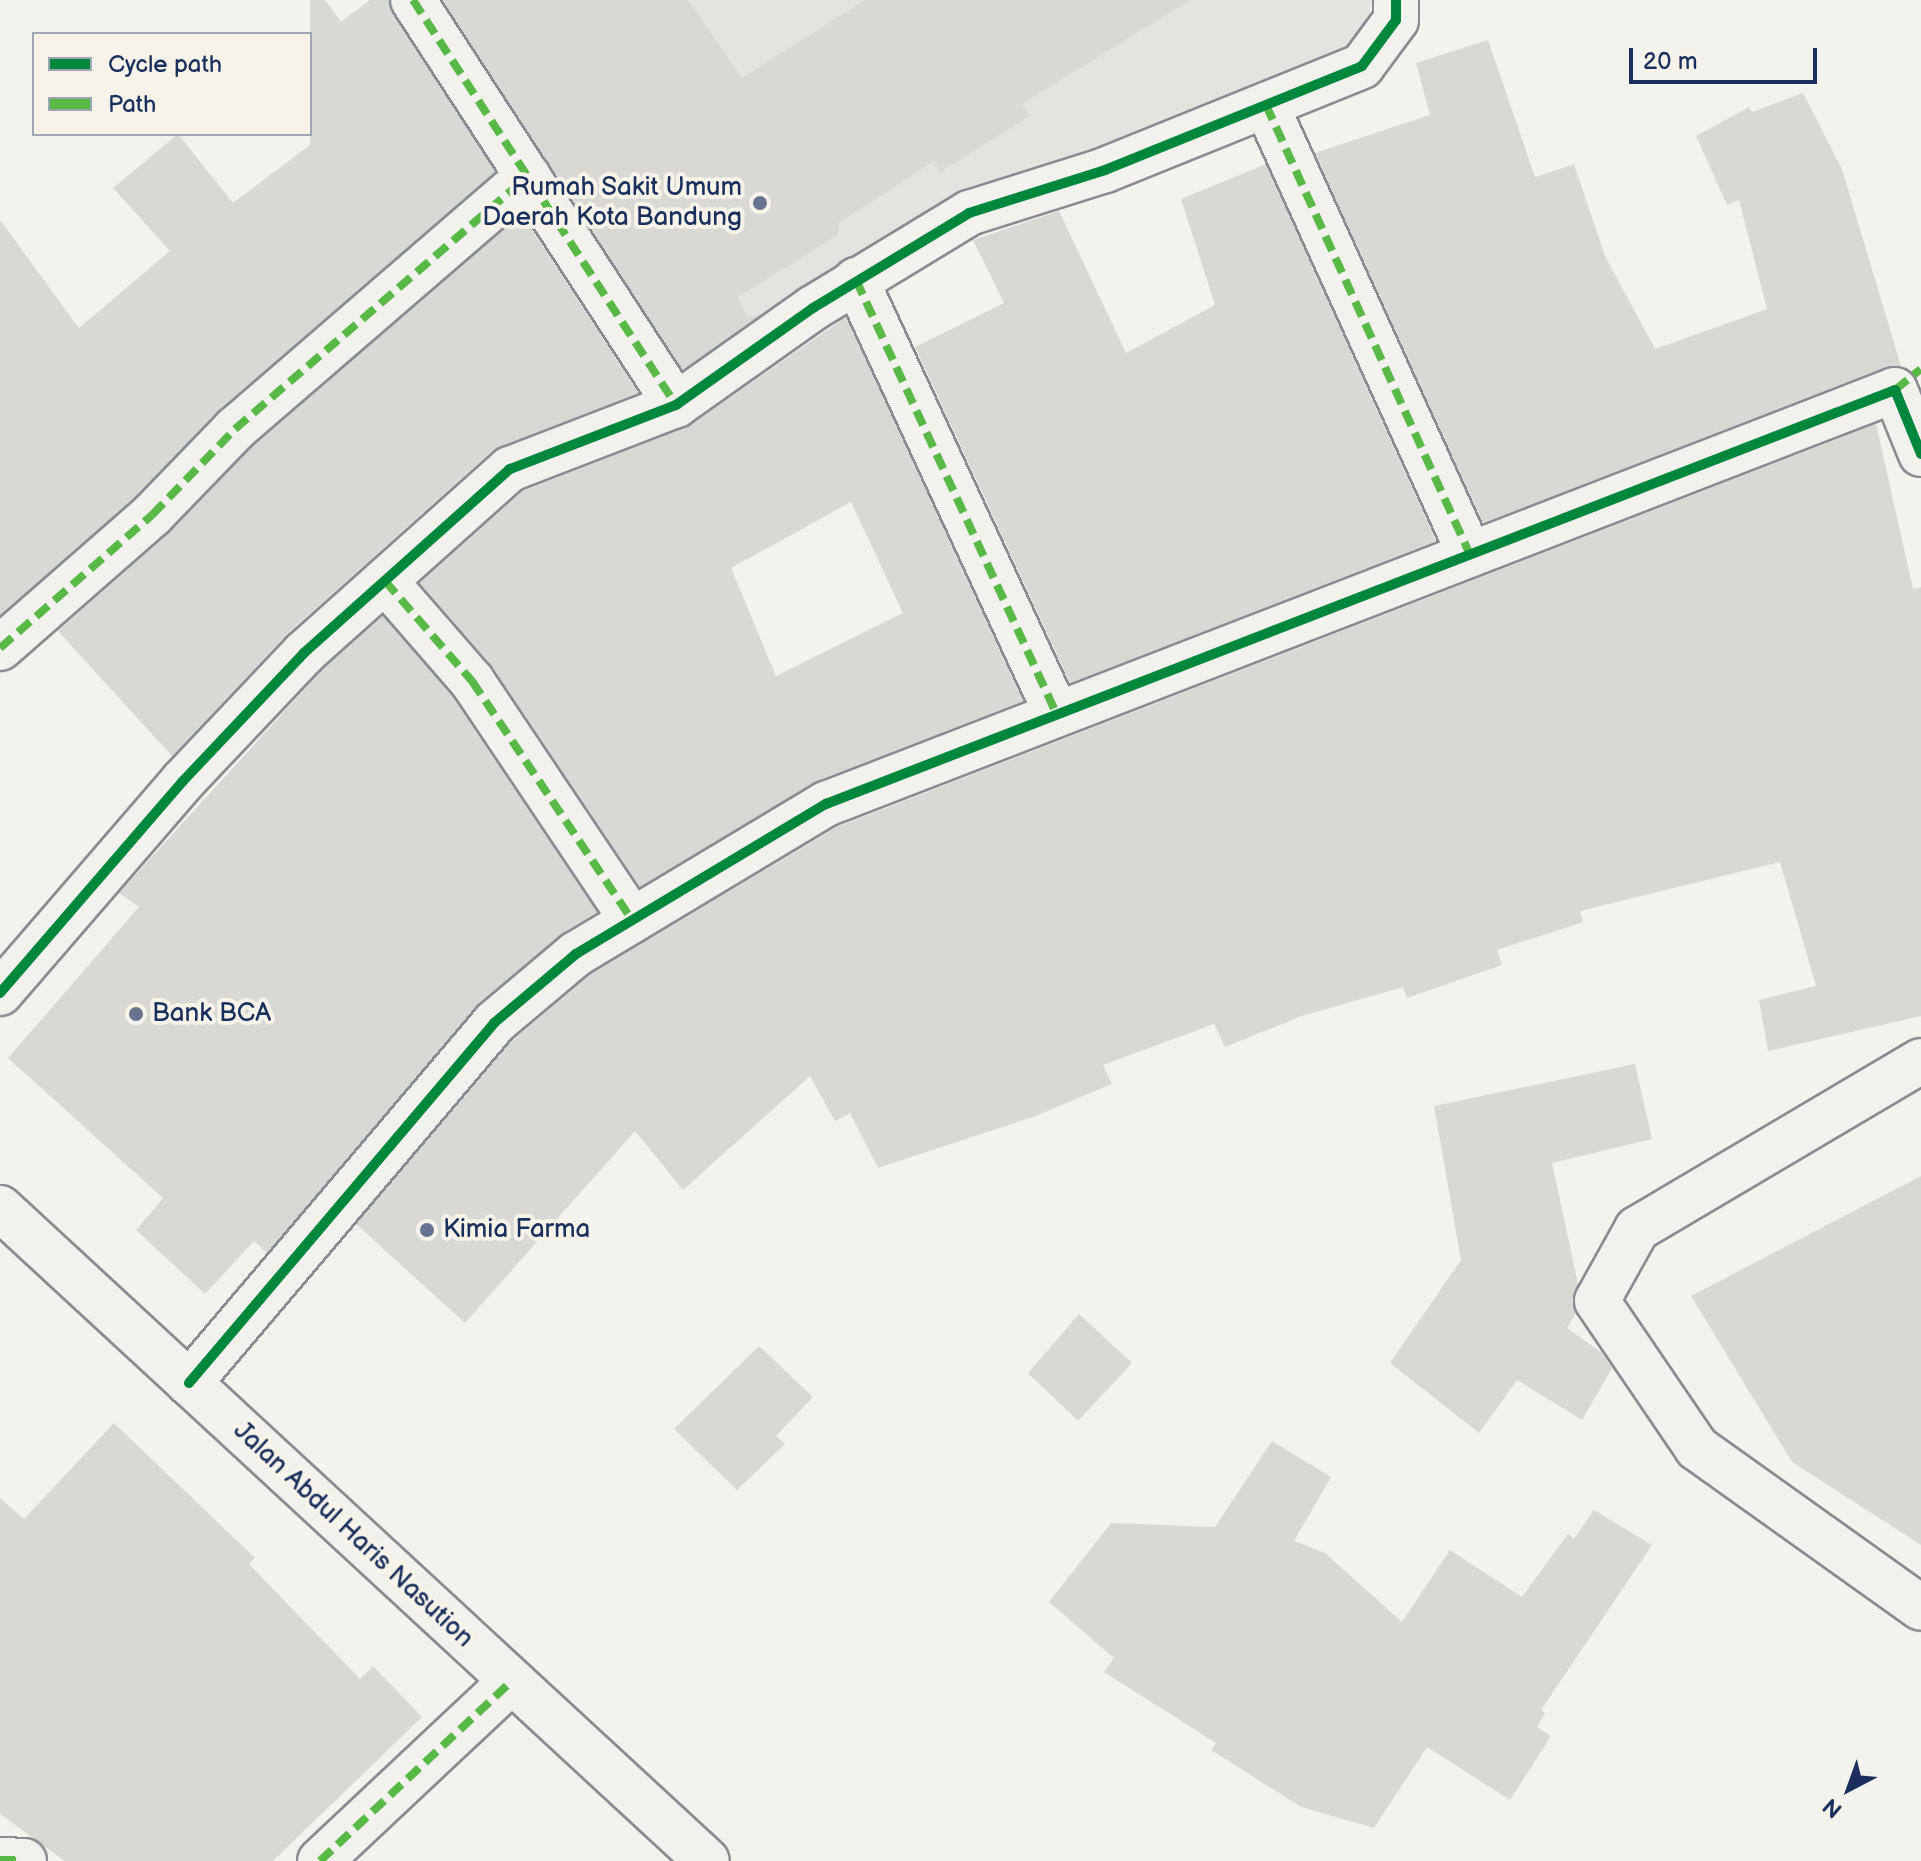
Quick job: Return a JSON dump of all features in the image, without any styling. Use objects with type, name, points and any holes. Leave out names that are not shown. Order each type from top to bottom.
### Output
[{"type":"main road","points":[[413,0],[676,405]]},
{"type":"main road","points":[[0,993],[183,781],[304,653],[510,469],[676,405],[856,280],[969,213],[1105,170],[1362,66],[1396,20],[1396,0]]},
{"type":"main road","points":[[1266,105],[1469,552]]},
{"type":"main road","points":[[0,648],[152,515],[235,429],[528,176]]},
{"type":"main road","points":[[856,280],[1056,713]]},
{"type":"main road","points":[[189,1383],[494,1023],[576,954],[826,804],[1908,379],[1921,454]]},
{"type":"main road","points":[[385,581],[472,681],[632,920]]},
{"type":"main road","points":[[1921,1061],[1637,1229],[1597,1301],[1697,1448],[1921,1608]]},
{"type":"main road","name":"Jalan Abdul Haris Nasution","points":[[0,1208],[707,1861]]},
{"type":"main road","points":[[320,1861],[512,1681]]},
{"type":"main road","points":[[0,1860],[24,1861]]},
{"type":"shaded area","name":"Rumah Sakit Umum Daerah Kota Bandung","points":[[424,0],[1372,0],[1364,44],[1133,140],[681,394]]},
{"type":"building","points":[[310,0],[325,0],[341,22],[370,0],[388,0],[495,172],[219,410],[135,497],[0,615],[0,220],[79,328],[170,251],[113,188],[176,136],[180,136],[233,203],[310,145]]},
{"type":"building","name":"Rumah Sakit Umum Daerah Kota Bandung","points":[[443,0],[688,0],[742,78],[865,0],[1190,0],[1022,104],[1030,116],[940,172],[934,161],[839,223],[838,235],[738,297],[748,318],[761,314],[683,370]]},
{"type":"building","points":[[1488,40],[1535,177],[1574,164],[1605,256],[1655,349],[1767,309],[1739,200],[1727,205],[1696,136],[1749,107],[1752,112],[1803,93],[1842,169],[1901,366],[1886,367],[1483,523],[1315,153],[1430,115],[1416,63]]},
{"type":"building","points":[[1266,164],[1436,541],[1070,683],[915,347],[1004,303],[973,240],[1059,211],[1126,353],[1215,305],[1181,199]]},
{"type":"building","points":[[522,214],[638,393],[493,450],[287,634],[172,756],[58,631],[168,534],[252,447]]},
{"type":"building","points":[[846,317],[1023,701],[817,781],[640,887],[493,667],[420,583],[523,491],[689,426]],"holes":[[[851,502],[903,613],[776,676],[731,568]]]},
{"type":"building","points":[[1876,424],[1913,589],[1921,587],[1921,1016],[1768,1051],[1759,1000],[1816,986],[1780,862],[1580,911],[1583,922],[1497,950],[1502,965],[1407,998],[1403,987],[1302,1016],[1225,1047],[1214,1024],[1103,1065],[1112,1084],[1033,1117],[878,1168],[850,1113],[835,1121],[810,1076],[683,1190],[635,1131],[465,1323],[356,1224],[512,1041],[591,974],[837,827]]},
{"type":"building","points":[[383,616],[452,696],[597,912],[560,935],[478,1004],[267,1253],[254,1241],[205,1294],[136,1230],[163,1198],[8,1058],[139,907],[119,893],[321,671]]},
{"type":"building","points":[[1635,1064],[1652,1139],[1552,1163],[1578,1284],[1572,1301],[1576,1313],[1567,1328],[1601,1352],[1612,1368],[1582,1420],[1517,1380],[1479,1433],[1390,1363],[1461,1260],[1434,1106]]},
{"type":"building","points":[[1921,1176],[1921,1545],[1792,1462],[1691,1296]]},
{"type":"building","points":[[1079,1314],[1132,1363],[1078,1421],[1028,1373]]},
{"type":"building","points":[[759,1346],[813,1397],[776,1436],[785,1444],[737,1490],[674,1429]]},
{"type":"building","points":[[114,1423],[255,1558],[249,1564],[360,1679],[373,1666],[422,1717],[273,1861],[65,1861],[0,1814],[0,1498],[24,1519]]},
{"type":"building","points":[[1272,1441],[1331,1477],[1294,1541],[1325,1553],[1402,1622],[1450,1550],[1522,1597],[1568,1534],[1574,1539],[1594,1510],[1652,1545],[1541,1710],[1545,1713],[1537,1727],[1551,1736],[1510,1800],[1427,1747],[1374,1828],[1301,1807],[1211,1750],[1216,1743],[1104,1672],[1114,1658],[1049,1602],[1111,1523],[1215,1527]]},
{"type":"marked path","points":[[413,0],[676,405]]},
{"type":"marked path","points":[[1266,105],[1469,552]]},
{"type":"marked path","points":[[0,648],[152,515],[235,429],[528,176]]},
{"type":"marked path","points":[[856,280],[1056,713]]},
{"type":"marked path","points":[[1895,390],[1921,369]]},
{"type":"marked path","points":[[385,581],[472,681],[632,920]]},
{"type":"marked path","points":[[320,1861],[512,1681]]},
{"type":"marked path","points":[[0,1860],[24,1861]]},
{"type":"cycle path","points":[[0,993],[183,781],[304,653],[510,469],[676,405],[813,308],[969,213],[1105,170],[1362,66],[1396,20],[1396,0]]},
{"type":"cycle path","points":[[189,1383],[494,1023],[576,954],[826,804],[1895,390],[1921,454]]},
{"type":"place","name":"Rumah Sakit Umum Daerah Kota Bandung","points":[[760,203]]},
{"type":"place","name":"Bank BCA","points":[[136,1014]]},
{"type":"place","name":"Kimia Farma","points":[[427,1230]]}]
